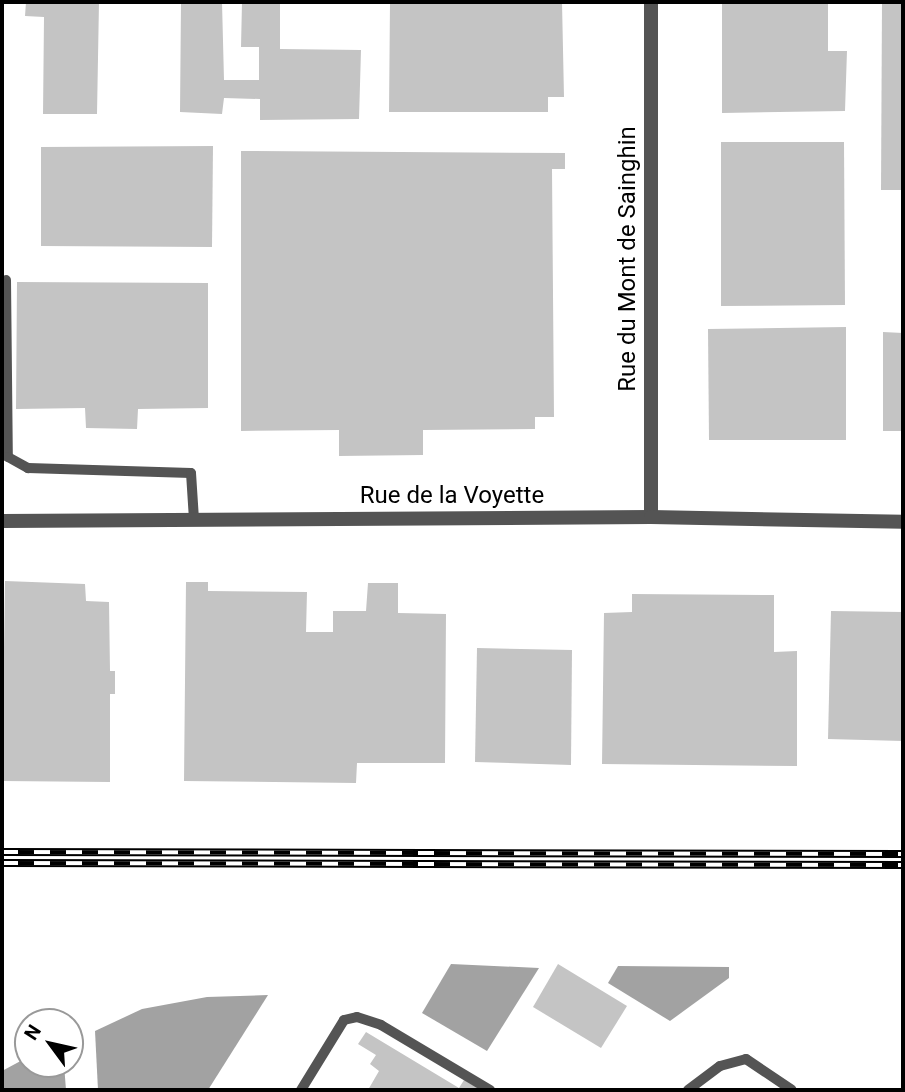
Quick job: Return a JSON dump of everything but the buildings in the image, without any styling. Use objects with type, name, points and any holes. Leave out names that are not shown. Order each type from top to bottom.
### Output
[{"type":"street","name":"Rue du Mont de Sainghin","points":[[650,2],[651,517]]},
{"type":"street","name":"Rue de la Voyette","points":[[2,521],[651,517],[903,522]]},
{"type":"lane","points":[[6,280],[8,457],[28,468],[191,473],[194,520]]},
{"type":"lane","points":[[300,1090],[344,1020],[357,1017],[382,1025],[490,1090]]},
{"type":"lane","points":[[688,1090],[720,1066],[747,1059],[792,1090]]},
{"type":"shaded area","points":[[451,964],[539,968],[487,1051],[422,1013]]},
{"type":"shaded area","points":[[618,966],[729,967],[729,978],[670,1021],[608,983]]},
{"type":"shaded area","points":[[268,995],[208,1090],[98,1090],[95,1031],[142,1009],[207,997]]},
{"type":"shaded area","points":[[14,1065],[14,1078],[65,1078],[66,1090],[2,1090],[2,1071]]},
{"type":"railway","points":[[2,852],[903,854]]},
{"type":"railway","points":[[2,863],[903,865]]}]
